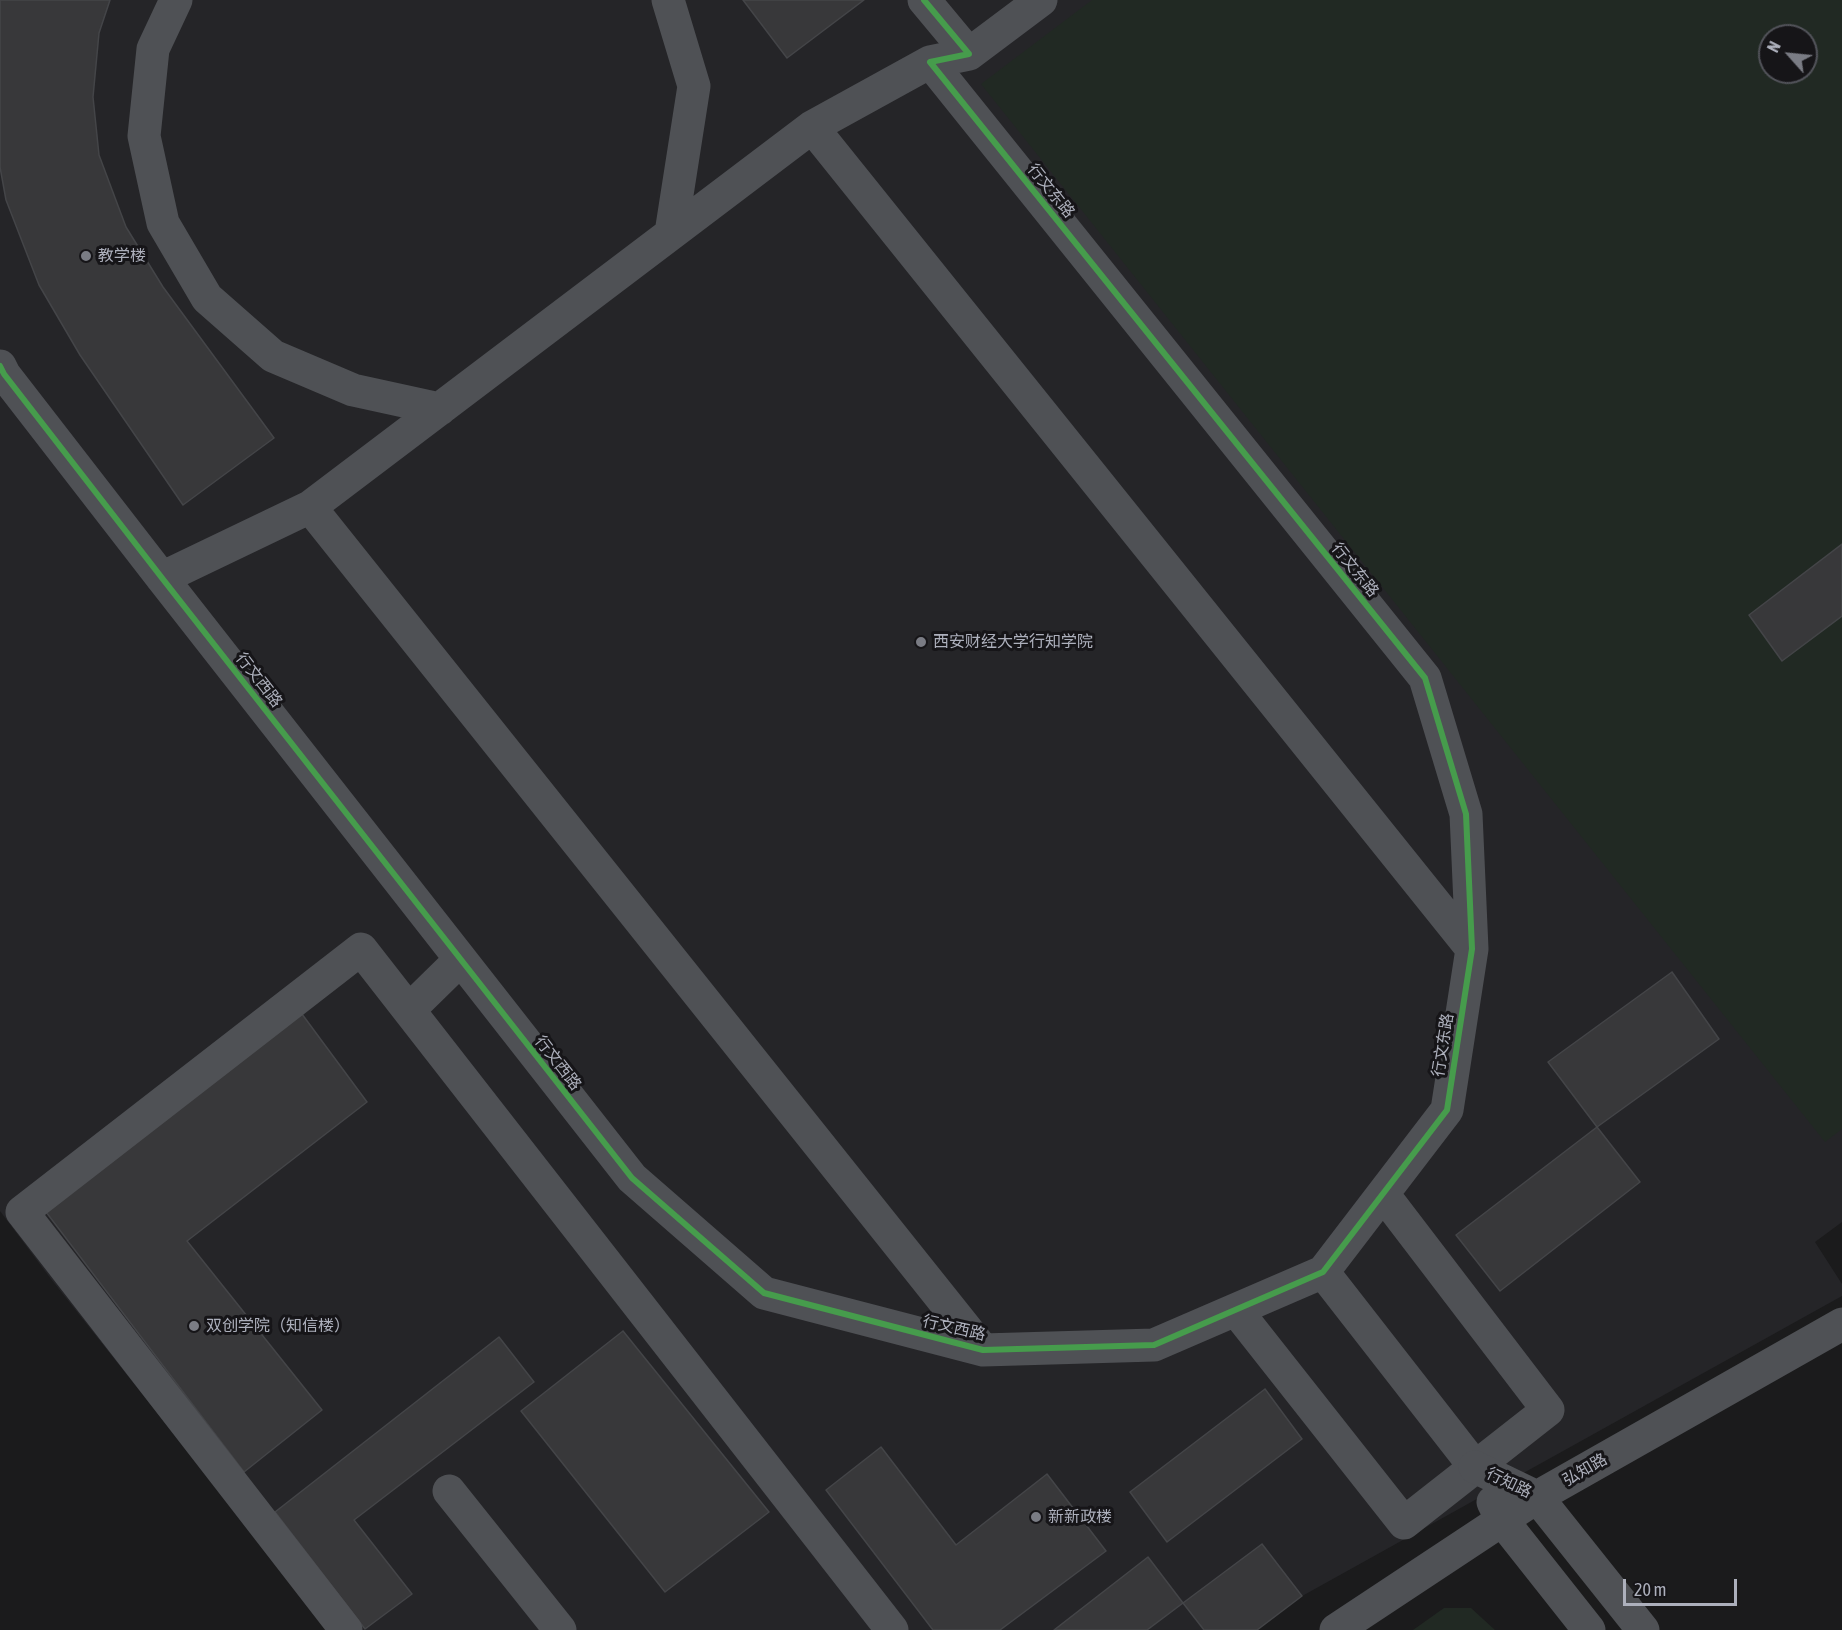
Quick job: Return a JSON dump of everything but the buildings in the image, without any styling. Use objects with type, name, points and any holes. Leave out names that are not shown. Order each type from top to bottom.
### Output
[{"type":"street","points":[[176,0],[153,49],[144,136],[163,223],[207,298],[273,356],[353,390],[440,408]]},
{"type":"street","points":[[668,0],[694,86],[671,233]]},
{"type":"street","points":[[924,0],[969,54]]},
{"type":"street","points":[[162,578],[309,507],[812,127],[930,62],[969,54],[1041,0]]},
{"type":"street","name":"行文东路","points":[[930,62],[1425,678],[1466,814],[1472,949],[1447,1110],[1323,1272]]},
{"type":"street","points":[[812,127],[1472,949]]},
{"type":"street","name":"行文西路","points":[[0,366],[162,578],[632,1178],[764,1293],[983,1350],[1154,1345],[1323,1272]]},
{"type":"street","points":[[309,507],[983,1350]]},
{"type":"street","points":[[346,1630],[22,1212],[361,949],[892,1630]]},
{"type":"street","points":[[410,1009],[460,960]]},
{"type":"street","points":[[1236,1310],[1404,1523],[1548,1410],[1383,1194]]},
{"type":"street","points":[[1323,1272],[1475,1467]]},
{"type":"street","name":"弘知路","points":[[1336,1630],[1537,1497],[1842,1324]]},
{"type":"street","name":"行知路","points":[[1475,1467],[1537,1497],[1643,1630]]},
{"type":"street","name":"行知路","points":[[1475,1467],[1502,1520],[1589,1630]]},
{"type":"street","points":[[449,1491],[560,1630]]},
{"type":"shaded area","name":"西安财经大学行知学院","points":[[0,0],[1842,0],[1842,1222],[1815,1242],[1842,1284],[1842,1296],[1241,1630],[329,1630],[51,1279],[0,1211]]},
{"type":"shaded area","points":[[1092,0],[1842,0],[1842,1129],[1825,1142],[981,84]]},
{"type":"shaded area","points":[[1444,1608],[1471,1608],[1495,1630],[1413,1630]]},
{"type":"cycle path","points":[[0,366],[162,578],[632,1178],[764,1293],[983,1350],[1154,1345],[1323,1272],[1447,1110],[1472,949],[1466,814],[1425,678],[930,62],[969,54],[924,0]]},
{"type":"place","name":"教学楼","points":[[86,256]]},
{"type":"place","name":"西安财经大学行知学院","points":[[921,642]]},
{"type":"place","name":"双创学院（知信楼）","points":[[194,1326]]},
{"type":"place","name":"新新政楼","points":[[1036,1517]]}]
